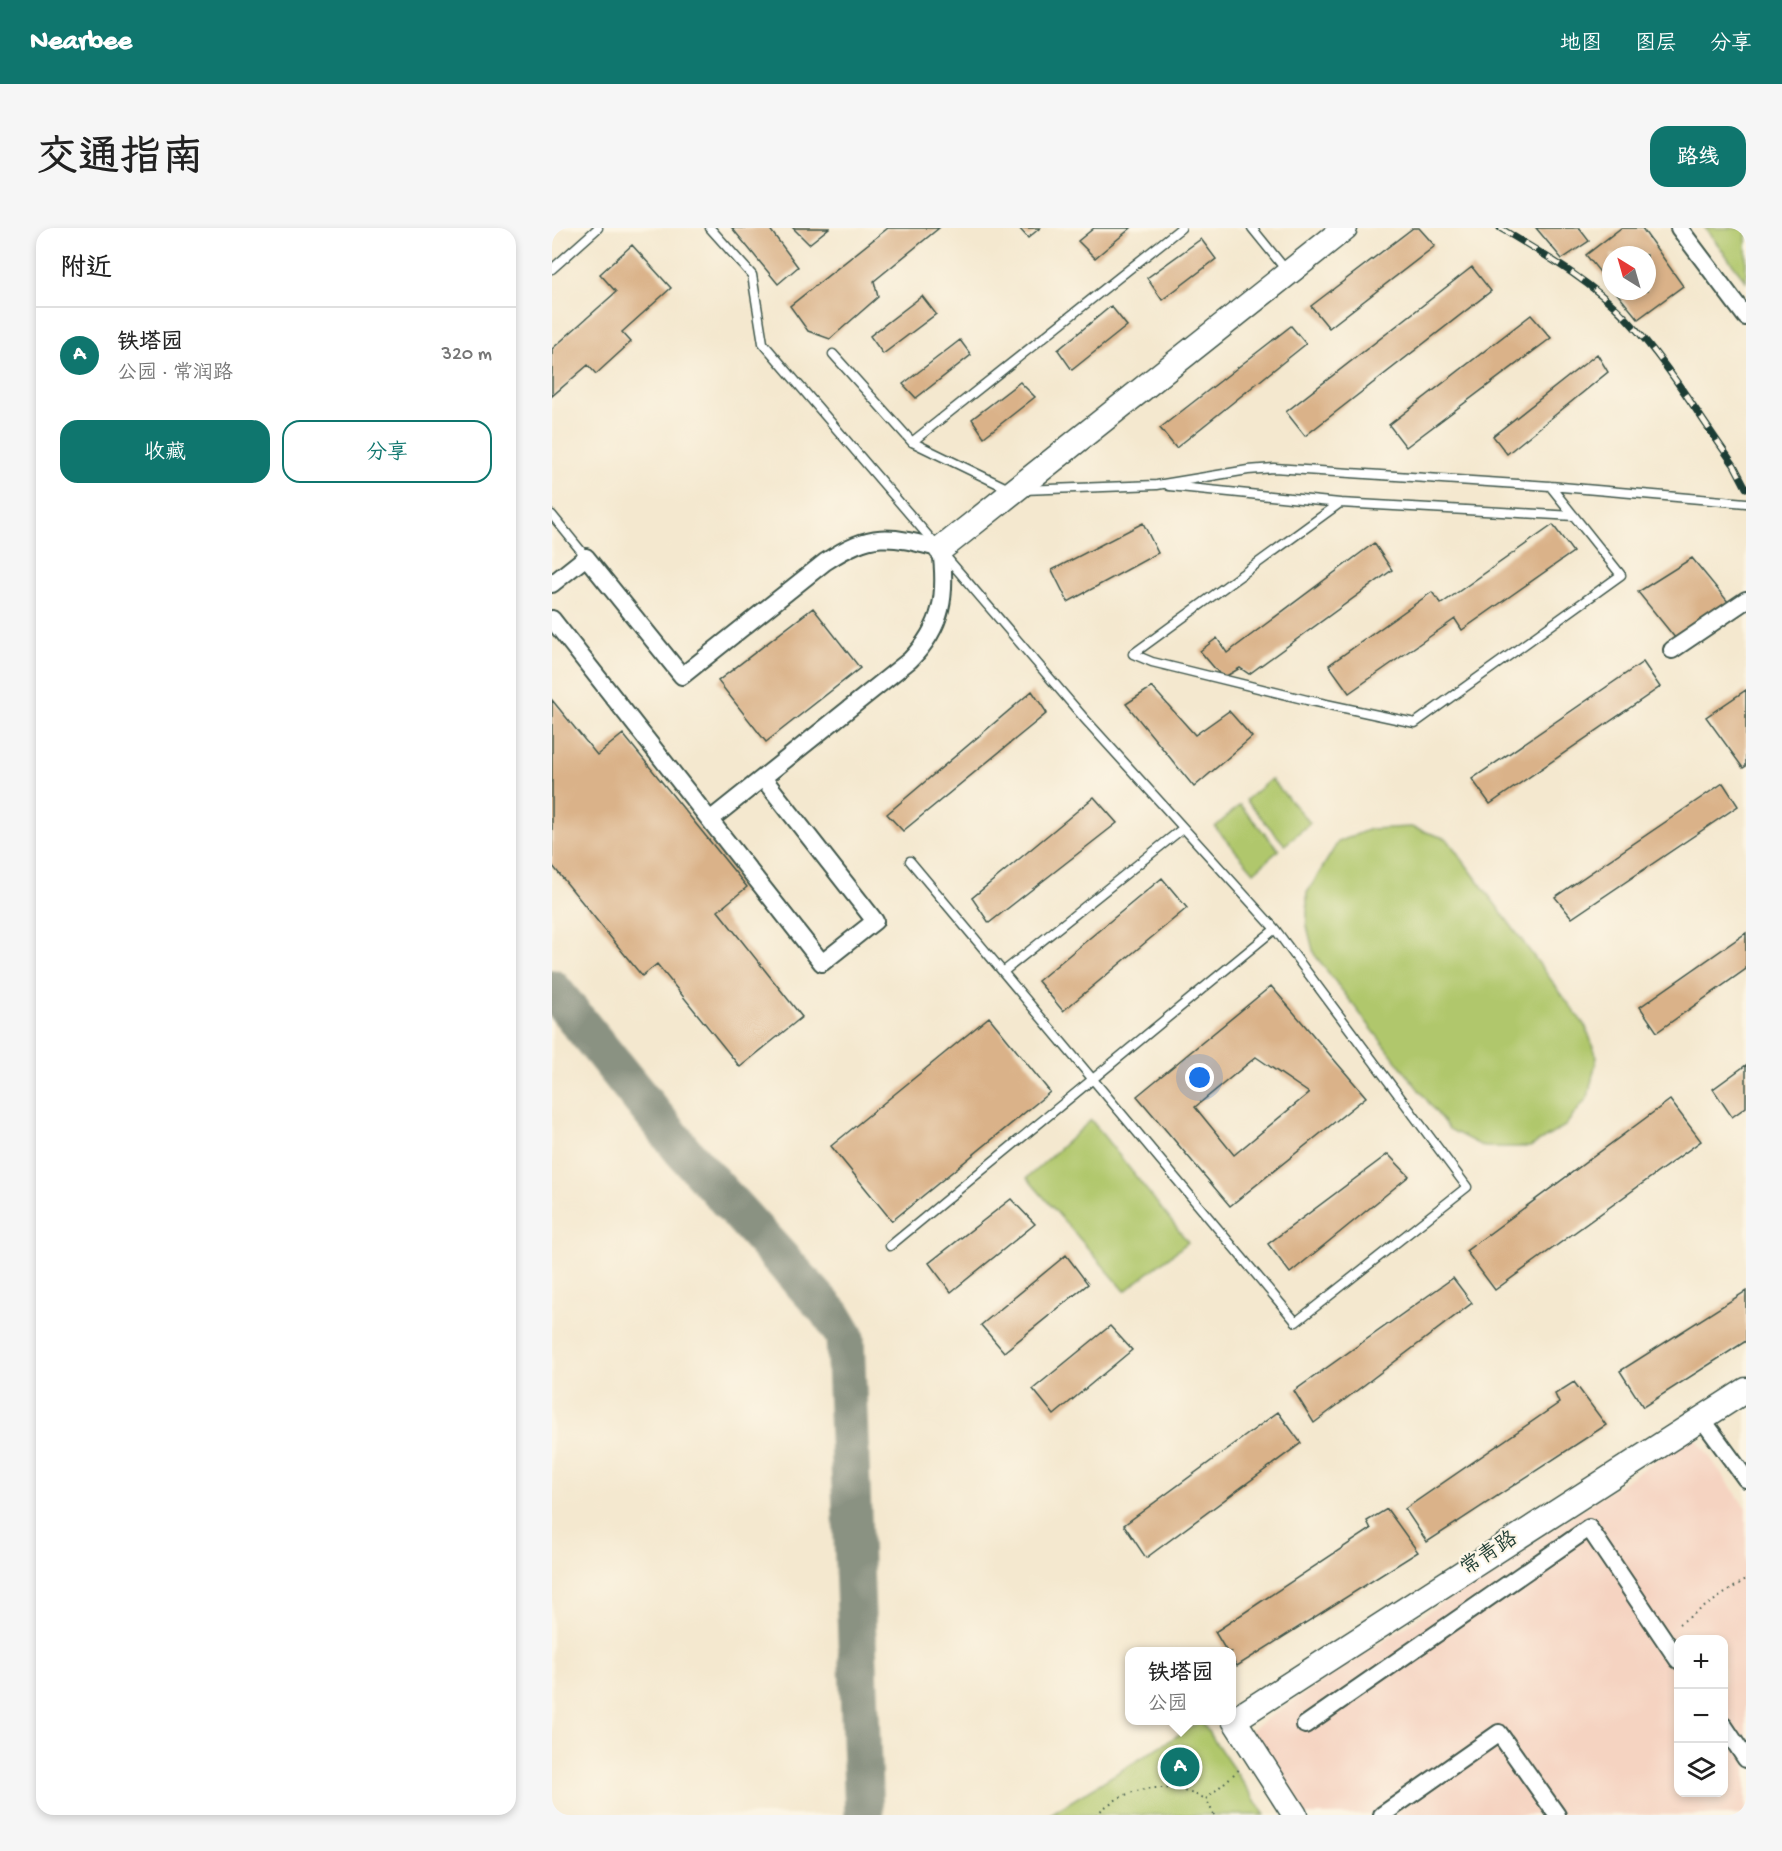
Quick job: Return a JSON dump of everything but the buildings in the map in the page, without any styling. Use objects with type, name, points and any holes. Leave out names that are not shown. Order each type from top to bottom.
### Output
[{"type":"street","points":[[941,549],[1345,228]]},
{"type":"street","points":[[1679,228],[1746,317]]},
{"type":"street","points":[[552,584],[586,557],[682,676],[825,562],[847,548],[865,540],[888,537],[941,549]]},
{"type":"street","points":[[710,820],[910,660],[926,644],[936,625],[942,604],[945,578],[941,549]]},
{"type":"street","points":[[1672,650],[1746,600]]},
{"type":"street","points":[[552,619],[822,963],[875,921],[763,778]]},
{"type":"street","name":"常青路","points":[[1236,1719],[1746,1390]]},
{"type":"street","points":[[1702,1419],[1746,1479]]},
{"type":"street","points":[[1305,1725],[1589,1528],[1674,1654]]},
{"type":"street","name":"常青路","points":[[1236,1723],[1256,1754]]},
{"type":"street","points":[[1728,1732],[1746,1759]]},
{"type":"street","points":[[1382,1815],[1499,1733],[1557,1815]]},
{"type":"street","points":[[1256,1754],[1294,1815]]},
{"type":"lane","points":[[552,269],[598,228]]},
{"type":"lane","points":[[710,228],[752,275],[762,343],[1084,718],[1182,829],[1275,929],[1467,1187],[1296,1322],[910,861]]},
{"type":"lane","points":[[912,442],[1181,228]]},
{"type":"lane","points":[[1252,228],[1289,273]]},
{"type":"lane","points":[[833,354],[912,442],[1013,491],[1157,485],[1274,468],[1550,486],[1746,503]]},
{"type":"lane","points":[[1157,485],[1340,503],[1574,516]]},
{"type":"lane","points":[[1340,503],[1133,654],[1152,662],[1306,700],[1415,723],[1621,575],[1550,486]]},
{"type":"lane","points":[[552,515],[586,557]]},
{"type":"lane","points":[[1003,972],[1182,829]]},
{"type":"lane","points":[[890,1246],[1275,929]]},
{"type":"path","points":[[1679,1624],[1746,1579]]},
{"type":"path","points":[[1206,1799],[1256,1754]]},
{"type":"path","points":[[1096,1815],[1124,1794],[1140,1788],[1186,1790],[1206,1799],[1214,1815]]},
{"type":"shaded area","points":[[1694,1435],[1746,1508],[1746,1815],[1305,1815],[1249,1731]]},
{"type":"green space","points":[[1705,228],[1746,228],[1746,281]]},
{"type":"green space","points":[[1271,779],[1310,823],[1285,845],[1246,800]]},
{"type":"green space","points":[[1240,805],[1279,850],[1254,872],[1215,827]]},
{"type":"green space","points":[[1411,827],[1447,839],[1586,1027],[1597,1057],[1588,1097],[1565,1126],[1530,1147],[1484,1147],[1449,1129],[1314,954],[1307,926],[1307,893],[1338,842],[1370,829]]},
{"type":"green space","points":[[1091,1120],[1188,1242],[1125,1291],[1027,1178]]},
{"type":"green space","points":[[1195,1725],[1204,1725],[1265,1815],[1049,1815]]},
{"type":"taxiway","points":[[552,989],[683,1151],[832,1315],[845,1337],[864,1815]]},
{"type":"railway","points":[[1500,228],[1582,280],[1626,318],[1682,390],[1734,465],[1746,488]]},
{"type":"place","name":"铁塔园","points":[[1180,1767]]}]
